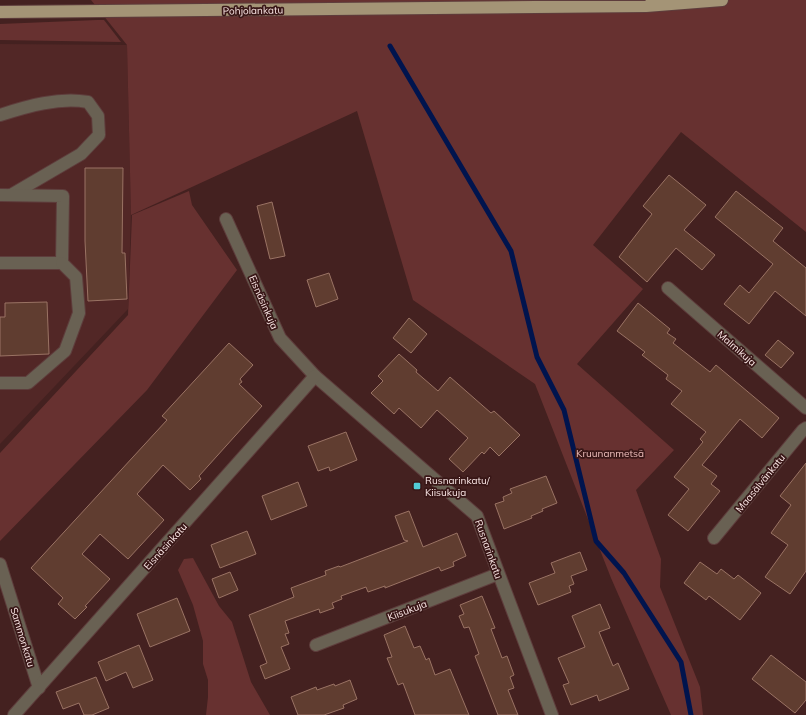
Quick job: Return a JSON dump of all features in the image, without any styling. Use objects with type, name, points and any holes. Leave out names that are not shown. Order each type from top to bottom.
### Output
[{"type":"main road","name":"Pohjolankatu","points":[[0,12],[646,6],[722,0]]},
{"type":"street","points":[[0,115],[14,110],[56,101],[74,100],[88,102],[98,116],[99,135],[81,154],[5,195]]},
{"type":"street","points":[[0,383],[28,383],[65,351],[79,313],[76,278],[62,262],[63,196],[5,195]]},
{"type":"street","name":"Eisnäsinkuja","points":[[226,219],[280,338],[315,376]]},
{"type":"street","points":[[0,262],[62,262]]},
{"type":"street","name":"Malmikuja","points":[[668,288],[806,408]]},
{"type":"street","name":"Rusnarinkatu","points":[[315,376],[477,516],[552,715]]},
{"type":"street","name":"Eisnäsinkatu","points":[[14,715],[315,376]]},
{"type":"street","name":"Maasälvänkatu","points":[[714,538],[806,428]]},
{"type":"street","name":"Sammonkatu","points":[[0,564],[39,688]]},
{"type":"street","name":"Kiisukuja","points":[[316,645],[498,574]]},
{"type":"shaded area","points":[[0,44],[127,45],[131,215],[128,309],[0,444]]},
{"type":"green space","name":"Kruunanmetsä","points":[[91,0],[806,0],[806,232],[681,132],[593,245],[643,289],[577,364],[674,450],[636,490],[661,559],[660,587],[700,687],[703,715],[671,715],[611,578],[535,384],[413,300],[357,111],[131,215],[127,45]]},
{"type":"green space","points":[[104,20],[121,42],[0,40],[0,24]]},
{"type":"green space","points":[[189,191],[192,205],[237,270],[147,390],[0,541],[0,453],[128,315],[132,215]]},
{"type":"green space","points":[[193,558],[219,606],[232,622],[251,682],[270,715],[206,715],[208,680],[203,664],[203,641],[193,605],[178,570],[184,559]]},
{"type":"building","points":[[85,168],[123,168],[122,253],[125,253],[127,299],[88,301],[85,241]]},
{"type":"building","points":[[669,175],[706,205],[684,230],[715,255],[702,270],[676,248],[647,282],[619,257],[652,214],[643,206]]},
{"type":"building","points":[[736,191],[783,228],[773,241],[806,268],[806,316],[775,291],[749,324],[724,304],[740,285],[749,293],[773,264],[715,217]]},
{"type":"building","points":[[272,202],[285,256],[270,259],[257,206]]},
{"type":"building","points":[[329,273],[338,299],[316,307],[307,280]]},
{"type":"building","points":[[47,302],[49,354],[0,356],[0,317],[5,317],[5,303]]},
{"type":"building","points":[[638,303],[670,329],[667,333],[676,339],[673,343],[710,372],[716,365],[779,418],[762,438],[740,419],[702,465],[717,476],[711,484],[720,491],[688,531],[668,515],[689,489],[674,477],[703,442],[700,439],[706,432],[671,404],[682,391],[666,379],[668,375],[642,355],[645,352],[617,331]]},
{"type":"building","points":[[409,318],[427,334],[411,353],[393,338]]},
{"type":"building","points":[[778,340],[794,353],[781,368],[765,355]]},
{"type":"building","points":[[229,343],[253,365],[240,379],[242,382],[239,384],[262,406],[199,476],[201,479],[190,490],[163,465],[137,494],[164,520],[128,559],[100,534],[82,554],[110,579],[75,619],[58,604],[63,598],[31,568],[167,420],[162,416]]},
{"type":"building","points":[[399,354],[417,370],[416,372],[438,391],[450,377],[491,413],[494,411],[520,435],[499,456],[490,447],[484,454],[482,452],[463,472],[449,459],[468,438],[437,410],[421,428],[399,408],[394,414],[371,393],[383,381],[378,376]]},
{"type":"building","points":[[346,432],[357,460],[330,471],[329,467],[318,471],[308,446]]},
{"type":"building","points":[[806,463],[806,571],[790,594],[765,577],[788,545],[771,533],[791,505],[780,496]]},
{"type":"building","points":[[546,476],[557,503],[542,509],[543,511],[531,516],[532,518],[504,529],[495,504],[504,501],[503,497],[512,493],[510,489]]},
{"type":"building","points":[[298,482],[307,506],[271,520],[262,496]]},
{"type":"building","points":[[409,511],[423,547],[457,533],[466,556],[453,562],[454,566],[441,571],[439,567],[385,588],[385,586],[368,592],[366,587],[341,596],[342,599],[332,603],[334,608],[320,613],[319,609],[285,621],[289,633],[285,634],[289,644],[281,647],[290,669],[265,679],[260,666],[267,663],[249,615],[294,597],[291,588],[326,575],[325,571],[339,566],[340,567],[408,541],[404,540],[395,516]]},
{"type":"building","points":[[247,531],[256,554],[220,568],[211,545]]},
{"type":"building","points":[[580,552],[587,570],[571,576],[574,584],[569,586],[571,592],[538,605],[529,583],[555,573],[551,563]]},
{"type":"building","points":[[700,562],[717,574],[721,569],[734,579],[738,575],[761,593],[740,620],[709,596],[706,600],[684,583]]},
{"type":"building","points":[[230,572],[238,590],[219,598],[212,579]]},
{"type":"building","points":[[482,596],[495,628],[491,629],[502,658],[507,656],[514,675],[510,677],[514,688],[508,690],[518,715],[498,715],[475,656],[479,654],[469,627],[464,628],[459,616],[464,614],[460,605]]},
{"type":"building","points":[[177,598],[190,631],[150,647],[137,614]]},
{"type":"building","points":[[600,604],[610,628],[599,632],[613,666],[618,663],[629,689],[599,701],[597,695],[571,705],[563,685],[569,683],[558,658],[585,647],[572,616]]},
{"type":"building","points":[[405,626],[414,648],[420,646],[426,660],[429,658],[435,675],[450,669],[469,715],[415,715],[403,683],[398,685],[387,658],[392,657],[384,635]]},
{"type":"building","points":[[139,645],[153,680],[133,688],[126,672],[106,681],[98,662]]},
{"type":"building","points":[[771,655],[806,682],[806,700],[795,713],[752,679]]},
{"type":"building","points":[[96,677],[109,708],[92,715],[84,715],[79,703],[63,709],[56,692]]},
{"type":"building","points":[[350,680],[357,699],[343,705],[344,708],[324,715],[298,715],[291,697],[316,687],[317,690],[334,684],[335,686]]},
{"type":"waterway","points":[[390,46],[511,251],[537,357],[564,410],[596,541],[624,573],[681,662],[691,715]]},
{"type":"place","name":"Rusnarinkatu/ Kiisukuja","points":[[417,486]]}]
